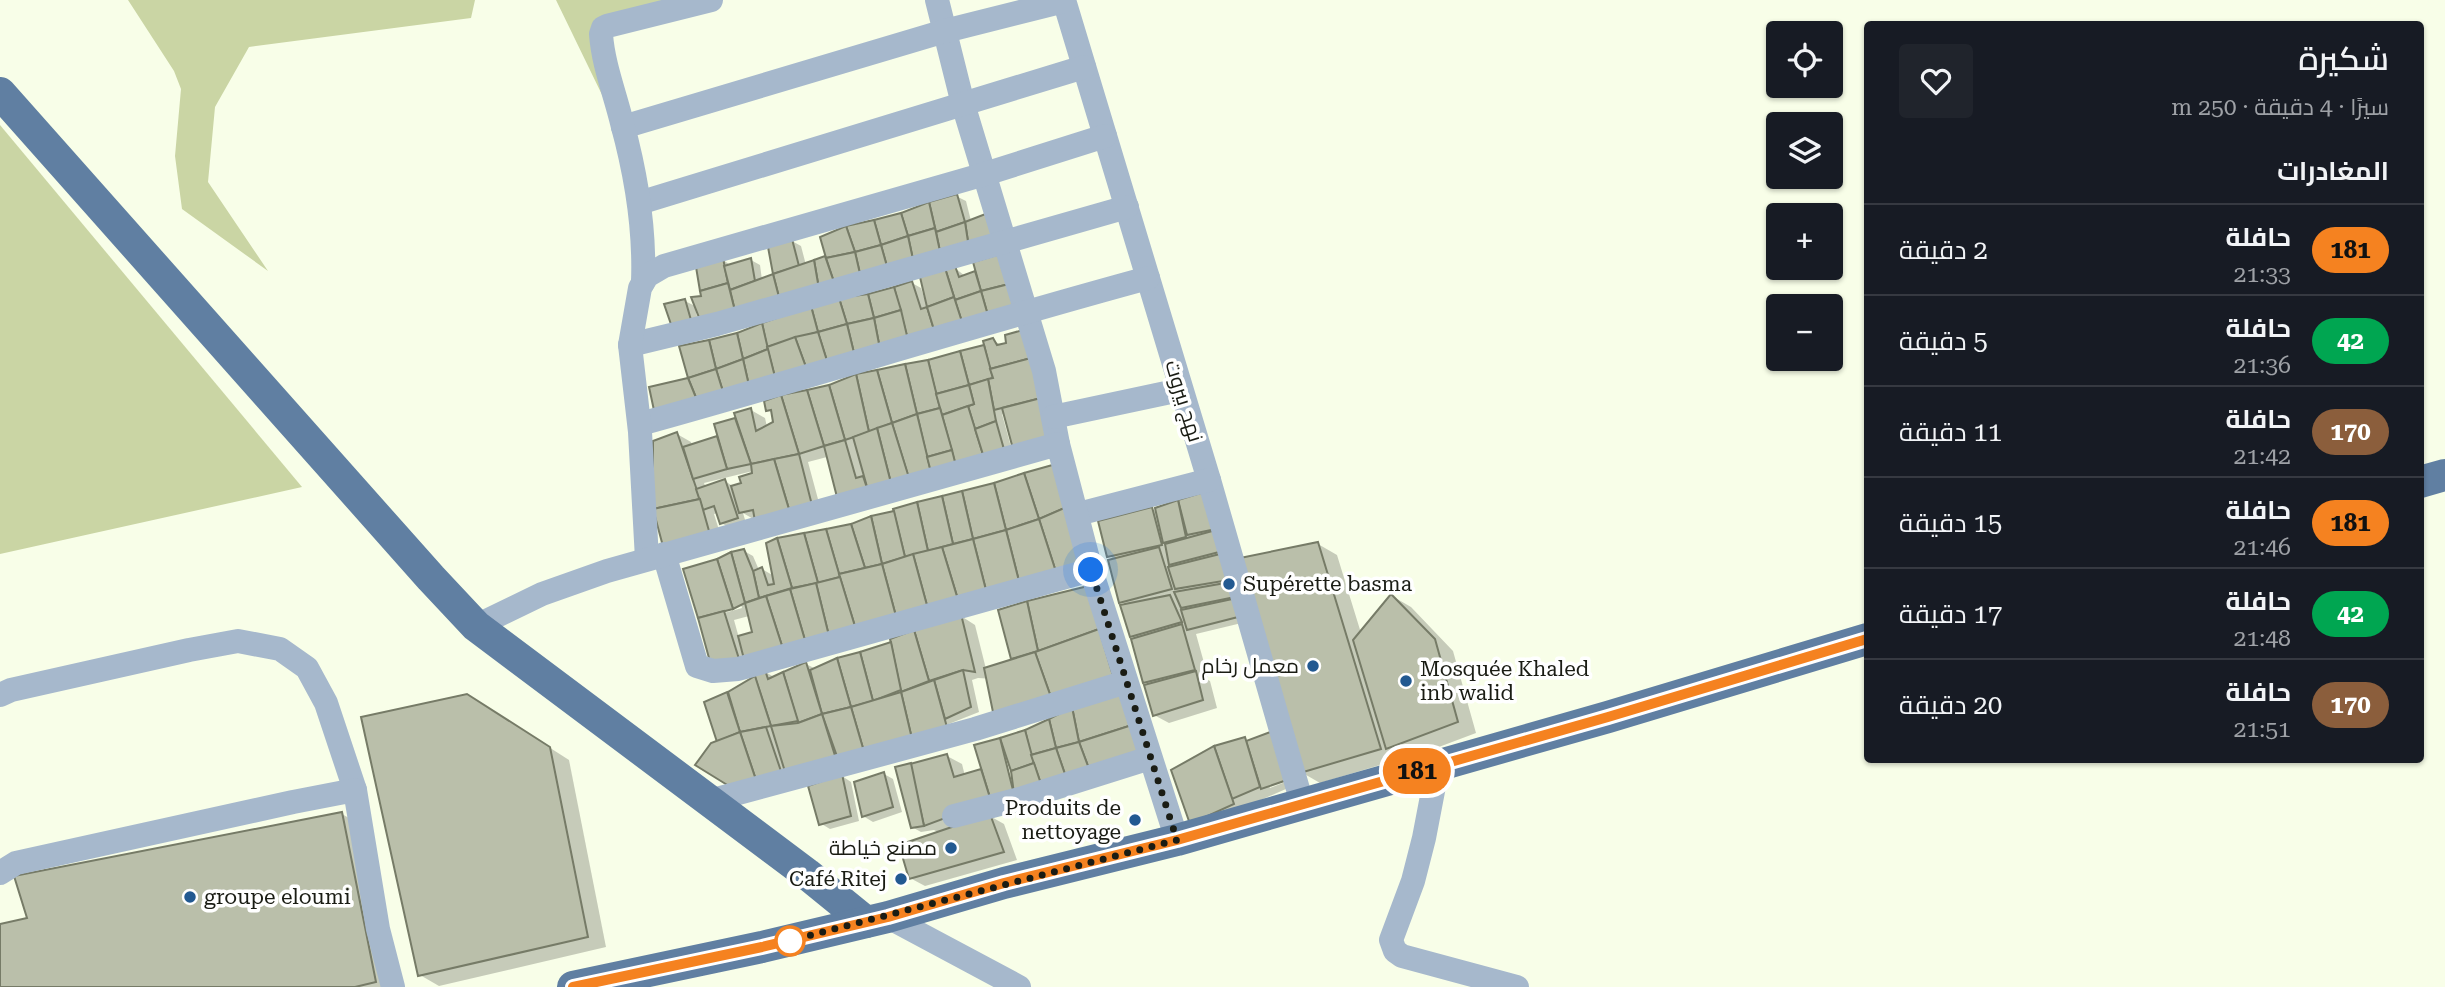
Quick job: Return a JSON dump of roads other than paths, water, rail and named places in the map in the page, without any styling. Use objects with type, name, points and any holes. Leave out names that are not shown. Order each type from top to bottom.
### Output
[{"type":"main road","points":[[0,93],[476,626],[807,874],[877,919]]},
{"type":"main road","points":[[2424,481],[2445,475]]},
{"type":"main road","points":[[573,987],[750,950],[1177,840],[1864,640]]},
{"type":"street","points":[[711,0],[603,28],[601,41],[639,203],[643,282],[631,345],[656,556],[697,666],[713,671],[738,669],[1091,570]]},
{"type":"street","points":[[937,0],[963,104],[1044,371],[1058,443],[1091,570],[1177,840]]},
{"type":"street","points":[[623,127],[944,31],[1064,1]]},
{"type":"street","name":"نهج بيروت","points":[[1064,1],[1209,480],[1302,803]]},
{"type":"street","points":[[639,203],[1084,67]]},
{"type":"street","points":[[643,282],[654,270],[664,266],[1105,136]]},
{"type":"street","points":[[631,345],[718,324],[1127,207]]},
{"type":"street","points":[[640,424],[801,380],[1026,311],[1148,278]]},
{"type":"street","points":[[1054,417],[1180,390]]},
{"type":"street","points":[[476,626],[542,594],[656,556],[1058,443]]},
{"type":"street","points":[[1078,514],[1209,480]]},
{"type":"street","points":[[0,695],[11,690],[238,642],[280,649],[307,668],[326,703],[355,790],[378,929],[393,987]]},
{"type":"street","points":[[709,801],[975,729],[1126,682]]},
{"type":"street","points":[[954,816],[1023,798],[1150,758]]},
{"type":"street","points":[[1438,765],[1419,860],[1391,940],[1392,945],[1402,956],[1517,987]]},
{"type":"street","points":[[0,873],[16,863],[279,804],[355,790]]},
{"type":"street","points":[[877,919],[1018,987]]},
{"type":"place","name":"Supérette basma","points":[[1229,584]]},
{"type":"place","name":"معمل رخام","points":[[1313,666]]},
{"type":"place","name":"Mosquée Khaled inb walid","points":[[1406,681]]},
{"type":"place","name":"Produits de nettoyage","points":[[1135,820]]},
{"type":"place","name":"مصنع خياطة","points":[[951,848]]},
{"type":"place","name":"Café Ritej","points":[[901,879]]},
{"type":"place","name":"groupe eloumi","points":[[190,897]]}]
